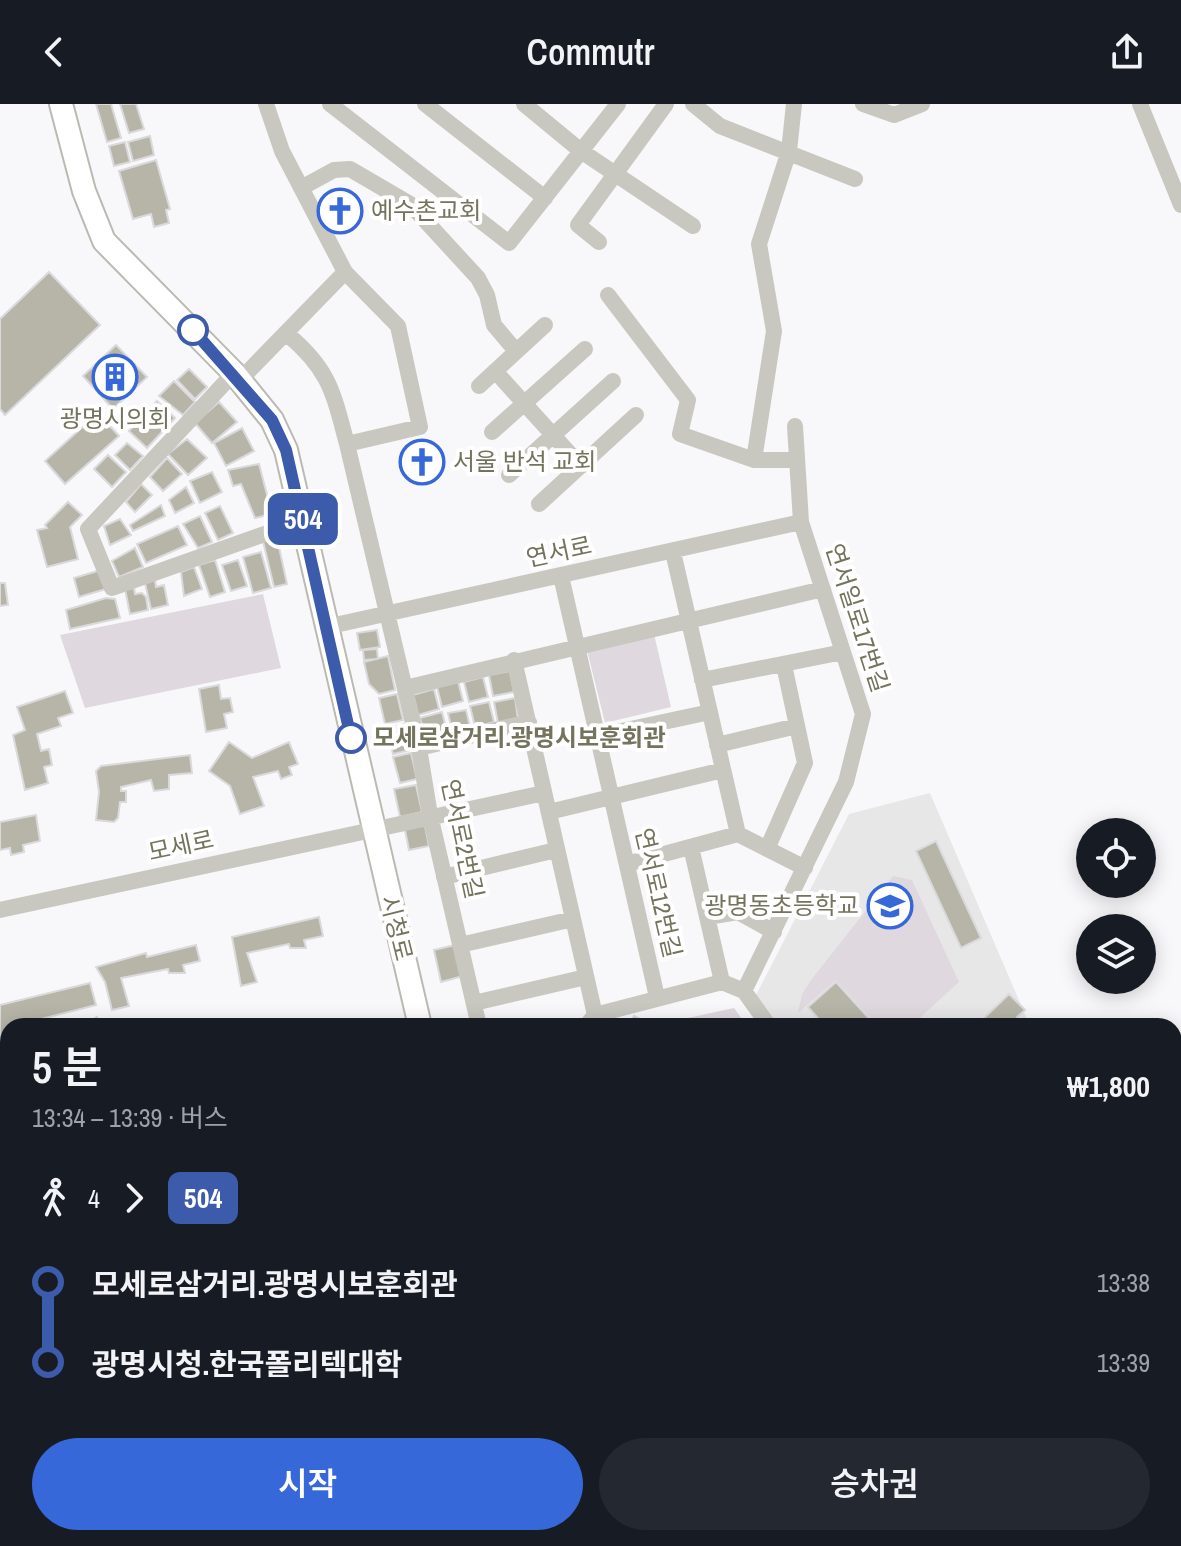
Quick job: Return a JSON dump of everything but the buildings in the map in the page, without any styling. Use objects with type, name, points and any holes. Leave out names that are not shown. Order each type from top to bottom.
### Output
[{"type":"main road","name":"시청로","points":[[61,104],[84,191],[104,241],[237,376],[272,420],[286,450],[418,1018]]},
{"type":"street","points":[[266,104],[282,151],[345,272],[398,326],[420,427],[347,444]]},
{"type":"street","points":[[330,104],[509,243],[618,104]]},
{"type":"street","points":[[425,104],[545,198]]},
{"type":"street","points":[[524,104],[581,151],[693,226]]},
{"type":"street","points":[[599,242],[578,225],[666,104]]},
{"type":"street","points":[[693,104],[720,126],[855,179]]},
{"type":"street","points":[[754,460],[774,331],[759,244],[789,151],[794,104]]},
{"type":"street","points":[[863,104],[894,115],[922,104]]},
{"type":"street","points":[[1140,104],[1181,205]]},
{"type":"street","points":[[301,188],[334,170],[350,169],[410,204],[474,271],[487,295],[494,325],[516,351]]},
{"type":"street","points":[[304,520],[112,588],[88,529],[237,376],[287,334],[345,272]]},
{"type":"street","points":[[608,295],[688,400],[680,434],[754,460],[797,460]]},
{"type":"street","points":[[479,386],[545,325]]},
{"type":"street","name":"연서로2번길","points":[[287,334],[314,357],[331,385],[419,748],[430,815],[477,1018]]},
{"type":"street","points":[[492,432],[585,349]]},
{"type":"street","points":[[495,371],[581,466]]},
{"type":"street","points":[[509,475],[613,381]]},
{"type":"street","points":[[539,504],[636,415]]},
{"type":"street","name":"연서일로17번길","points":[[744,991],[846,782],[863,714],[801,522],[795,426]]},
{"type":"street","name":"연서로","points":[[326,627],[801,522]]},
{"type":"street","points":[[673,552],[738,834]]},
{"type":"street","name":"연서로12번길","points":[[561,576],[657,997]]},
{"type":"street","points":[[405,688],[576,644],[823,589]]},
{"type":"street","points":[[702,680],[843,652]]},
{"type":"street","points":[[514,660],[586,977],[591,1018]]},
{"type":"street","points":[[767,849],[805,763],[784,665]]},
{"type":"street","points":[[598,736],[710,712]]},
{"type":"street","points":[[419,748],[529,722]]},
{"type":"street","points":[[717,745],[797,726]]},
{"type":"street","name":"연서로12번길","points":[[612,800],[723,770]]},
{"type":"street","name":"모세로","points":[[0,910],[430,815],[544,793]]},
{"type":"street","points":[[549,812],[612,800]]},
{"type":"street","points":[[627,864],[738,834],[805,868]]},
{"type":"street","points":[[691,847],[722,982]]},
{"type":"street","points":[[444,877],[556,850]]},
{"type":"street","points":[[707,917],[738,912],[774,932]]},
{"type":"street","points":[[460,945],[573,919]]},
{"type":"street","points":[[474,1003],[586,977]]},
{"type":"street","points":[[597,1018],[657,997],[722,982],[744,991],[763,1018]]},
{"type":"shaded area","points":[[263,594],[281,668],[85,708],[60,635]]},
{"type":"shaded area","points":[[654,634],[671,707],[605,723],[587,650]]},
{"type":"shaded area","name":"광명동초등학교","points":[[930,793],[1027,1018],[768,1018],[754,999],[849,814]]},
{"type":"shaded area","points":[[893,876],[912,880],[959,982],[920,1018],[871,1018],[836,980],[798,1013],[802,994]]},
{"type":"shaded area","points":[[734,1008],[741,1018],[688,1018]]},
{"type":"bus line","name":"504","points":[[193,330],[234,373],[272,420],[286,450],[351,738]]},
{"type":"place","name":"예수촌교회","points":[[340,211]]},
{"type":"place","name":"광명시의회","points":[[115,377]]},
{"type":"place","name":"서울 반석 교회","points":[[422,462]]},
{"type":"place","name":"모세로삼거리.광명시보훈회관","points":[[351,738]]},
{"type":"place","name":"광명동초등학교","points":[[890,906]]}]
